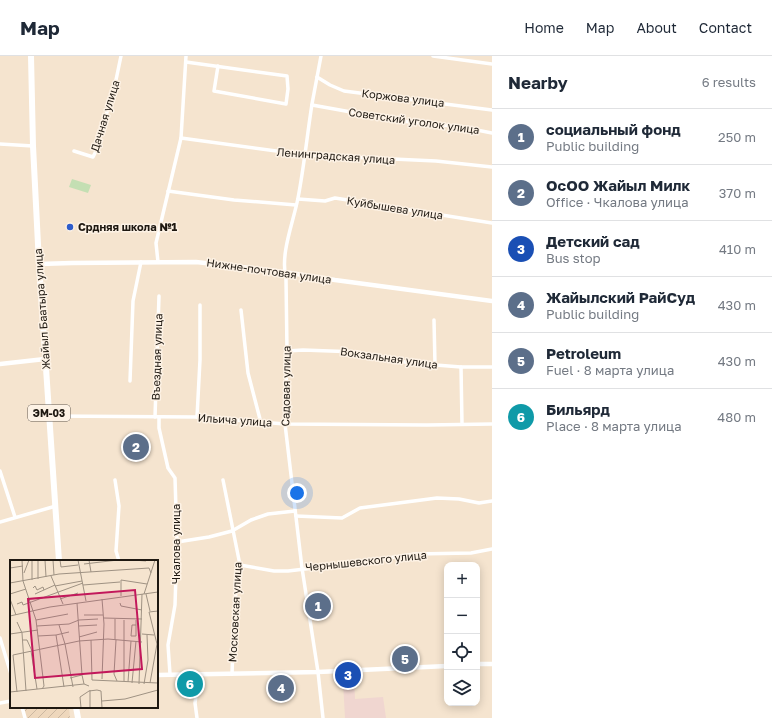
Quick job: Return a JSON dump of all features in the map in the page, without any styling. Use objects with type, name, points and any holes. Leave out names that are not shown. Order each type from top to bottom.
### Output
[{"type":"highway","name":"Жайыл Баатыра улица","points":[[31,56],[33,146],[41,264],[45,359],[59,560]]},
{"type":"highway","points":[[76,708],[78,718]]},
{"type":"street","name":"Дачная улица","points":[[74,151],[93,157],[96,151],[116,80],[121,56]]},
{"type":"street","points":[[158,262],[156,243],[182,138],[186,56]]},
{"type":"street","name":"Садовая улица","points":[[321,56],[312,105],[306,156],[298,199],[286,247],[284,272],[286,279],[287,351],[285,424],[302,568],[318,672],[323,718]]},
{"type":"street","points":[[433,56],[492,64]]},
{"type":"street","points":[[186,62],[218,66],[287,76],[288,89],[286,104],[214,91],[218,66]]},
{"type":"street","name":"Коржова улица","points":[[317,77],[344,91],[492,110]]},
{"type":"street","name":"Советский уголок улица","points":[[312,105],[401,121],[462,127],[492,133]]},
{"type":"street","name":"Ленинградская улица","points":[[182,138],[306,156],[436,161],[492,167]]},
{"type":"street","points":[[0,144],[33,146]]},
{"type":"street","points":[[168,191],[296,205]]},
{"type":"street","name":"Куйбышева улица","points":[[298,199],[325,201],[335,198],[492,223]]},
{"type":"street","name":"Нижне-почтовая улица","points":[[41,264],[72,262],[196,262],[284,272],[492,302]]},
{"type":"street","points":[[130,381],[133,301],[141,262]]},
{"type":"street","name":"Въездная улица","points":[[157,418],[159,296]]},
{"type":"street","points":[[197,417],[200,360],[200,305]]},
{"type":"street","points":[[241,310],[248,373],[260,423]]},
{"type":"street","points":[[434,320],[435,365]]},
{"type":"street","name":"Вокзальная улица","points":[[287,351],[303,350],[357,352],[410,363],[461,367],[492,367]]},
{"type":"street","points":[[0,364],[45,359]]},
{"type":"street","points":[[461,367],[462,424]]},
{"type":"street","name":"Ильича улица","points":[[49,416],[157,418],[197,417],[285,424],[492,424]]},
{"type":"street","name":"Чкалова улица","points":[[157,418],[168,468],[175,478],[177,542],[175,604],[168,645],[170,674]]},
{"type":"street","points":[[0,471],[15,517]]},
{"type":"street","points":[[115,480],[118,494],[119,516],[116,551],[119,560]]},
{"type":"street","name":"Московская улица","points":[[223,480],[240,566],[235,604],[232,674]]},
{"type":"street","points":[[296,516],[342,518],[360,508],[437,498],[459,499],[479,503],[492,501]]},
{"type":"street","points":[[0,522],[56,506]]},
{"type":"street","points":[[177,542],[209,537],[232,531],[251,520],[268,514],[295,511]]},
{"type":"street","name":"Чернышевского улица","points":[[240,566],[274,571],[288,571],[415,554],[471,553],[492,549]]},
{"type":"street","points":[[0,638],[10,671]]},
{"type":"street","points":[[0,660],[6,659]]},
{"type":"street","points":[[480,664],[492,664]]},
{"type":"street","points":[[158,675],[318,672],[444,666]]},
{"type":"street","points":[[197,718],[195,703],[198,675]]},
{"type":"street","points":[[0,703],[10,701]]},
{"type":"street","points":[[22,708],[25,718]]},
{"type":"shaded area","points":[[356,674],[356,678],[354,678],[355,699],[383,697],[386,718],[345,718],[343,682],[346,681],[346,675]]},
{"type":"shaded area","points":[[24,708],[69,708],[70,718],[27,718]]},
{"type":"green space","points":[[72,179],[91,185],[88,193],[69,187]]},
{"type":"place","name":"Срдняя школа №1","points":[[70,227]]},
{"type":"place","name":"ОсОО Жайыл Милк","points":[[136,447]]},
{"type":"place","name":"социальный фонд","points":[[318,606]]},
{"type":"place","name":"Petroleum","points":[[405,659]]},
{"type":"place","name":"Детский сад","points":[[348,675]]},
{"type":"place","name":"Бильярд","points":[[190,684]]},
{"type":"place","name":"Жайылский РайСуд","points":[[281,688]]}]
